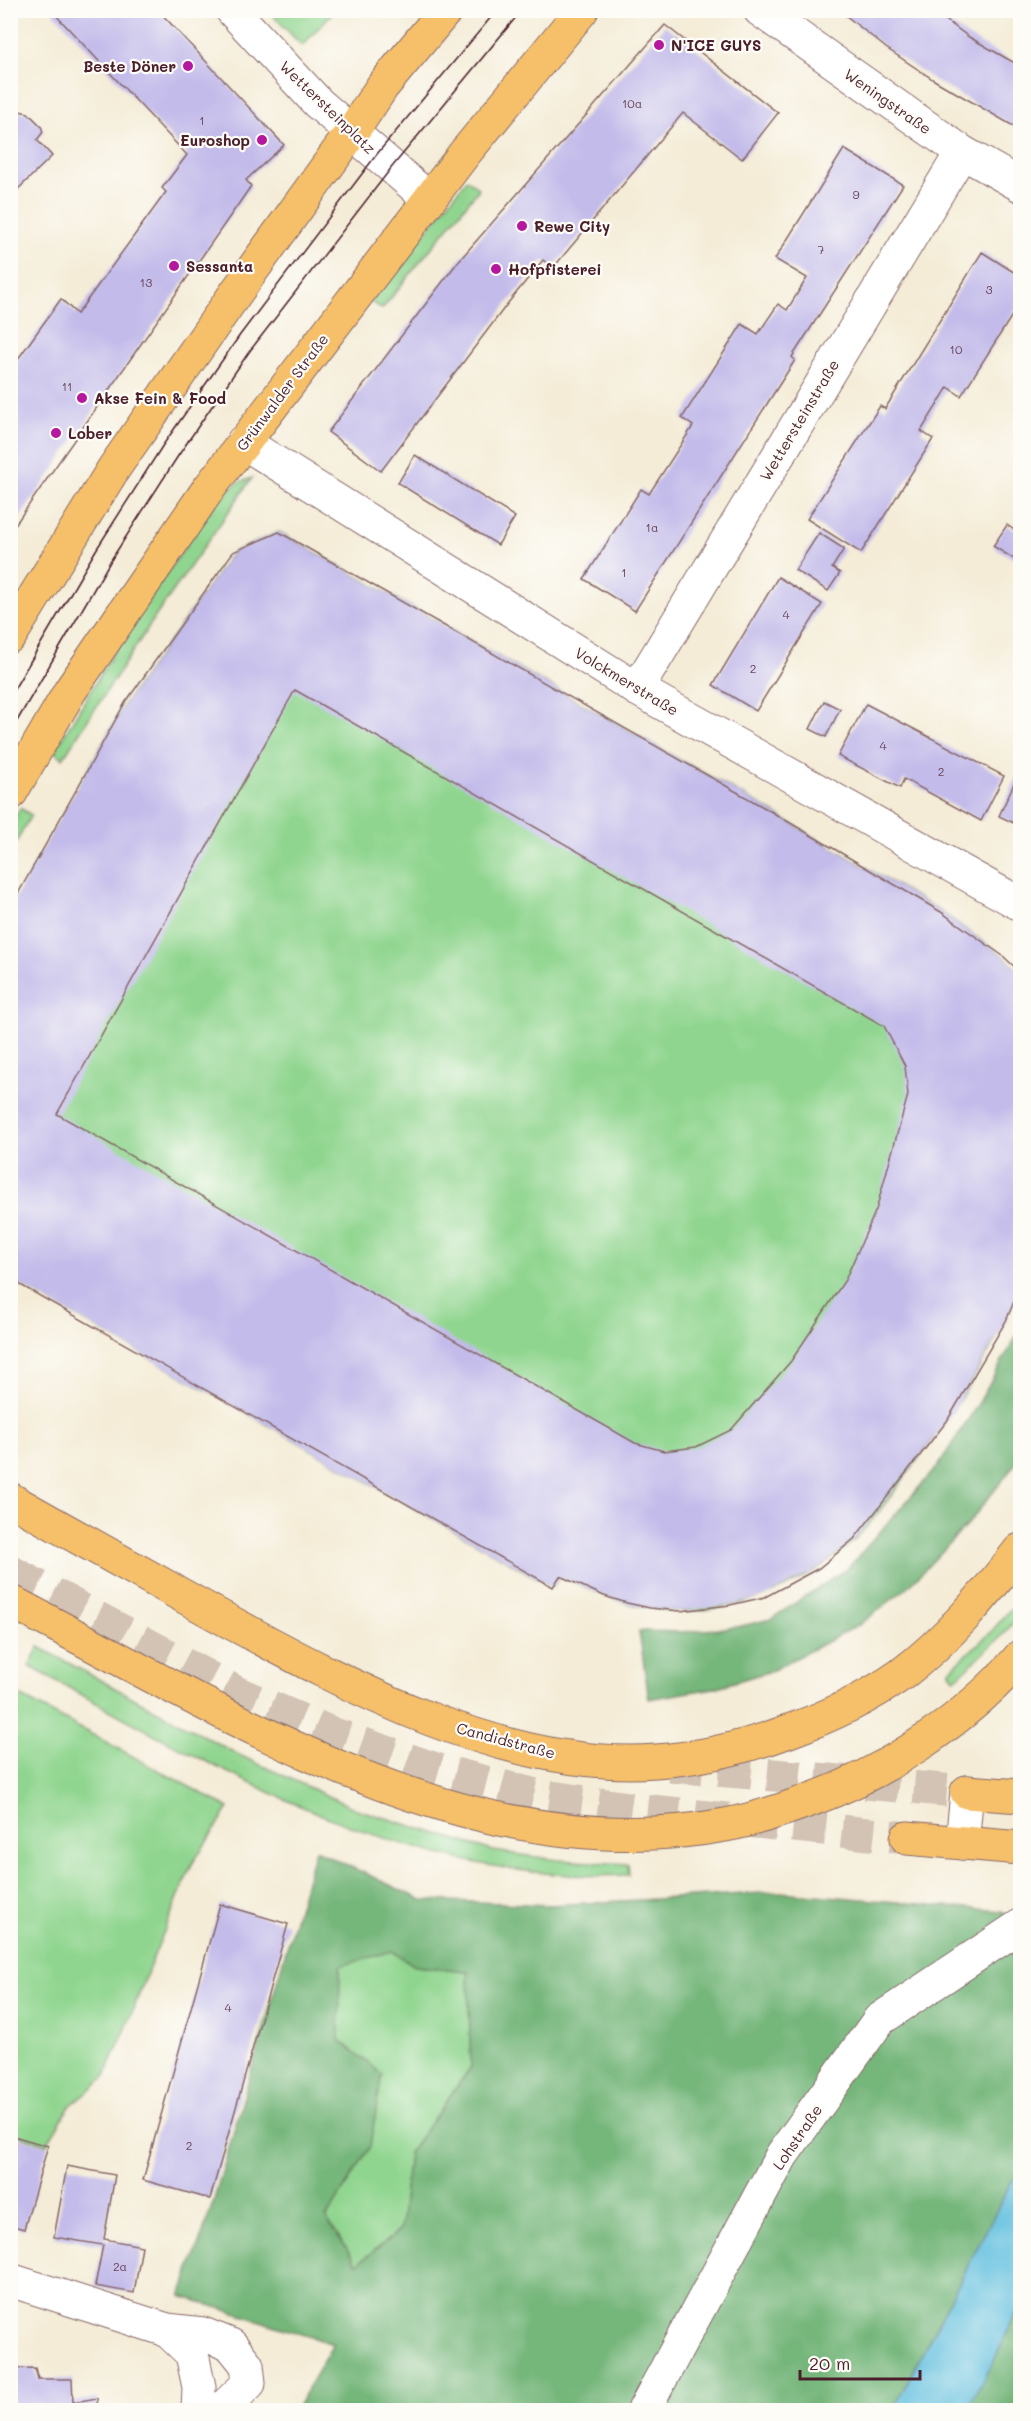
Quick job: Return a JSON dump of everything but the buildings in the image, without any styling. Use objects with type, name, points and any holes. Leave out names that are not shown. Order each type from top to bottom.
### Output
[{"type":"main road","points":[[10,636],[114,468],[235,294],[382,87],[446,10]]},
{"type":"main road","name":"Grünwalder Straße","points":[[10,794],[70,691],[171,540],[429,199],[582,10]]},
{"type":"main road","name":"Candidstraße","points":[[10,1499],[307,1664],[422,1717],[535,1751],[601,1761],[654,1761],[700,1756],[751,1745],[817,1721],[874,1692],[902,1674],[952,1630],[1020,1550]]},
{"type":"main road","points":[[10,1601],[264,1735],[365,1778],[418,1798],[504,1821],[558,1830],[615,1834],[671,1832],[726,1825],[778,1812],[830,1793],[881,1768],[942,1727],[979,1698],[1020,1657]]},
{"type":"main road","points":[[968,1792],[1020,1796]]},
{"type":"main road","points":[[907,1838],[1020,1848]]},
{"type":"street","name":"Wettersteinplatz","points":[[232,10],[318,102],[429,199]]},
{"type":"street","name":"Weningstraße","points":[[760,10],[962,152],[1020,185]]},
{"type":"street","name":"Wettersteinstraße","points":[[637,688],[962,152]]},
{"type":"street","name":"Volckmerstraße","points":[[243,442],[637,688],[1020,904]]},
{"type":"street","points":[[962,1844],[968,1792]]},
{"type":"street","name":"Lohstraße","points":[[644,2410],[782,2155],[879,2020],[1020,1926]]},
{"type":"street","points":[[10,2280],[167,2330],[203,2334],[231,2345],[247,2365],[249,2384],[221,2410]]},
{"type":"street","points":[[167,2330],[192,2354],[199,2387],[198,2410]]},
{"type":"green space","points":[[269,11],[334,11],[302,46]]},
{"type":"green space","points":[[467,179],[479,189],[382,309],[371,302]]},
{"type":"green space","points":[[252,478],[155,617],[63,758],[54,752],[121,640],[218,499],[237,483]]},
{"type":"green space","points":[[279,532],[765,808],[941,912],[1003,956],[1020,972],[1020,1287],[999,1333],[960,1399],[878,1513],[854,1540],[833,1558],[810,1574],[785,1587],[759,1598],[732,1605],[705,1610],[677,1611],[627,1603],[560,1576],[553,1587],[11,1279],[11,908],[125,703],[233,552]]},
{"type":"green space","points":[[20,808],[31,815],[11,852],[11,825]]},
{"type":"green space","points":[[1020,1330],[1020,1458],[968,1524],[908,1587],[859,1625],[771,1671],[714,1688],[649,1699],[639,1631],[683,1632],[737,1627],[771,1619],[847,1569],[938,1466],[978,1404]]},
{"type":"green space","points":[[1020,1598],[1020,1615],[999,1639],[955,1679],[949,1671],[991,1632]]},
{"type":"green space","points":[[39,1647],[239,1755],[356,1809],[493,1851],[558,1860],[628,1864],[629,1875],[548,1874],[469,1862],[392,1841],[317,1813],[243,1780],[170,1743],[29,1666]]},
{"type":"green space","points":[[11,1691],[229,1808],[192,1864],[104,2078],[70,2106],[47,2144],[11,2133]]},
{"type":"green space","points":[[315,1850],[422,1900],[551,1905],[780,1892],[1002,1911],[1020,1926],[1020,2173],[1012,2181],[893,2410],[295,2410],[333,2344],[181,2296],[214,2200]],"holes":[[[392,1951],[415,1966],[468,1971],[471,2067],[409,2153],[401,2229],[357,2264],[326,2218],[370,2147],[382,2074],[339,2040],[340,1966]]]},
{"type":"green space","points":[[392,1951],[415,1966],[468,1971],[471,2067],[409,2153],[401,2229],[357,2264],[326,2218],[370,2147],[338,2041],[340,1965]]},
{"type":"green space","points":[[1020,2304],[1020,2410],[966,2410],[993,2363]]},
{"type":"water","points":[[1020,2173],[1020,2304],[993,2363],[966,2410],[893,2410],[1012,2181]]},
{"type":"tunnel","points":[[10,1571],[238,1693],[334,1734],[439,1770],[536,1795],[642,1810],[907,1838]]},
{"type":"tunnel","points":[[670,1766],[967,1792]]},
{"type":"tram line","points":[[10,696],[96,550],[163,445],[240,335],[377,154],[497,10]]},
{"type":"tram line","points":[[10,733],[111,560],[249,352],[392,167],[522,10]]},
{"type":"place","name":"N'ICE GUYS","points":[[659,45]]},
{"type":"place","name":"Beste Döner","points":[[188,66]]},
{"type":"place","name":"Euroshop","points":[[262,140]]},
{"type":"place","name":"Rewe City","points":[[522,226]]},
{"type":"place","name":"Sessanta","points":[[174,266]]},
{"type":"place","name":"Hofpfisterei","points":[[496,269]]},
{"type":"place","name":"Akse Fein & Food","points":[[82,398]]},
{"type":"place","name":"Lober","points":[[56,433]]}]
